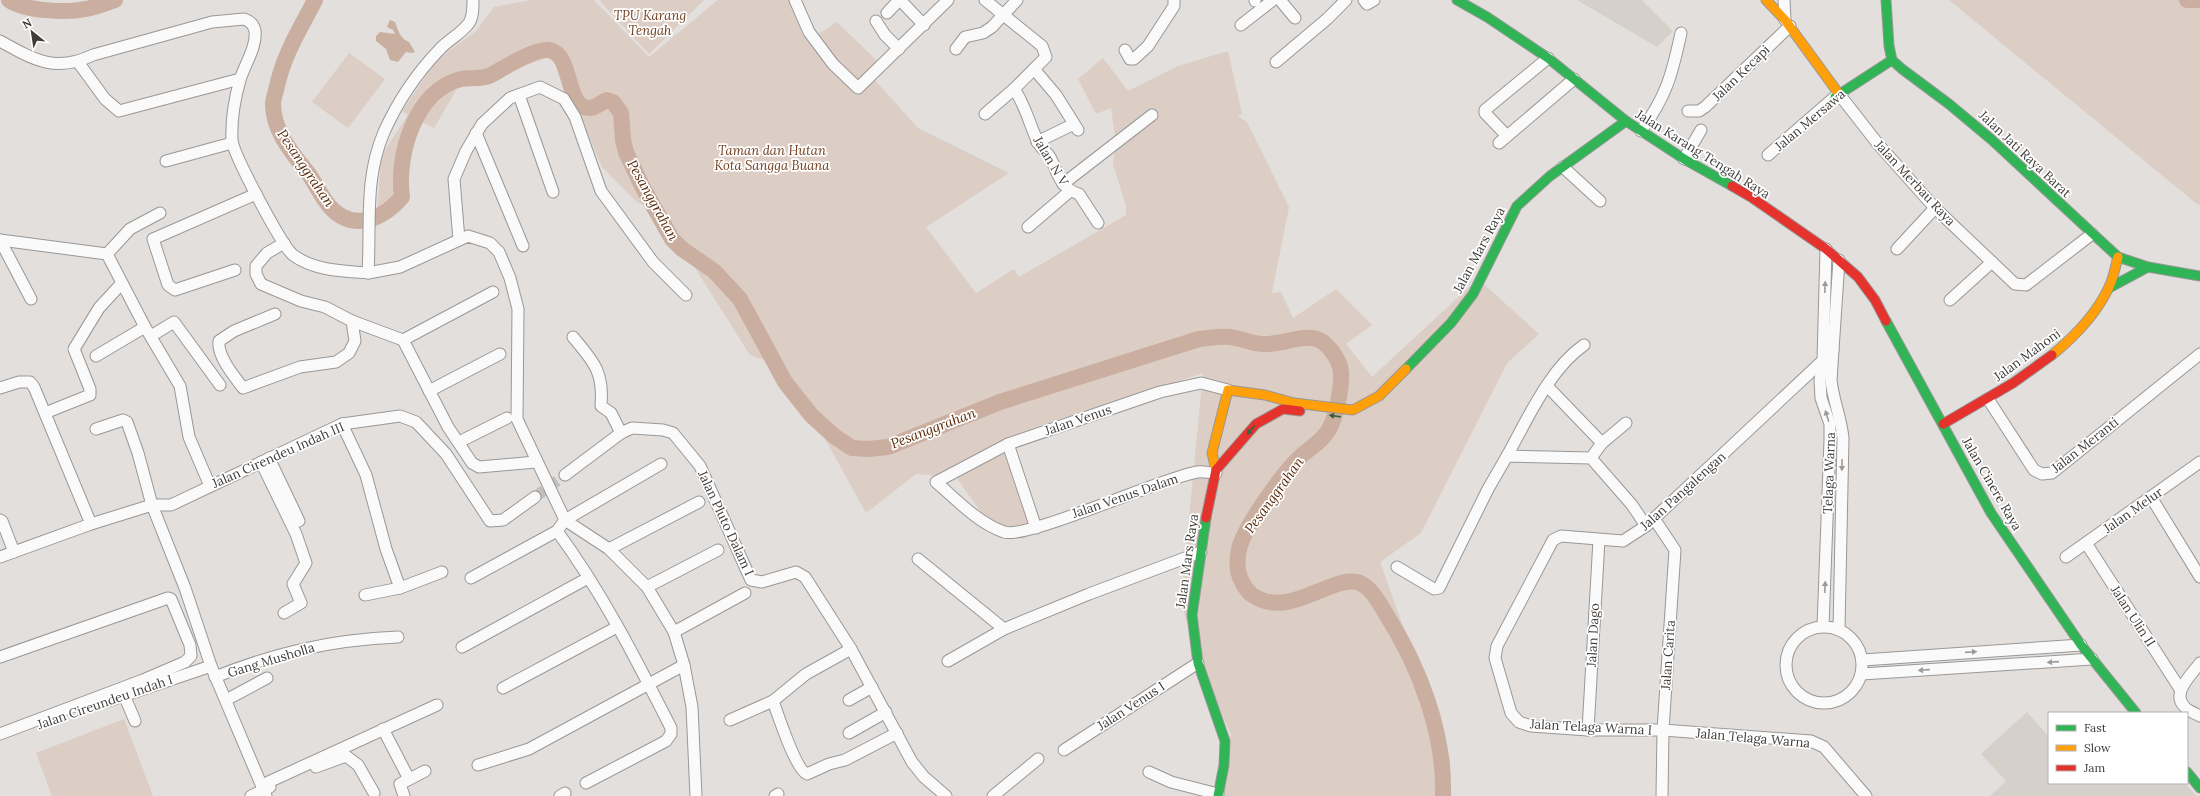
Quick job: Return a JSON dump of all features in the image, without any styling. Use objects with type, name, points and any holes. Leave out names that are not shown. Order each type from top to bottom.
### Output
[{"type":"street","points":[[368,273],[370,250],[370,197],[374,160],[385,131],[414,79],[440,49],[470,22],[473,0]]},
{"type":"street","points":[[795,0],[808,32],[833,64],[858,88],[948,0]]},
{"type":"street","points":[[887,13],[899,0],[924,25]]},
{"type":"street","points":[[985,0],[1042,46],[1046,57],[1014,89],[985,114]]},
{"type":"street","points":[[956,49],[966,37],[983,33],[992,27],[1017,0]]},
{"type":"street","points":[[1125,50],[1130,58],[1134,59],[1148,46],[1174,6],[1174,0]]},
{"type":"street","points":[[1242,25],[1273,0]]},
{"type":"street","points":[[1280,0],[1295,18]]},
{"type":"street","points":[[1276,62],[1327,19],[1346,0]]},
{"type":"street","points":[[1364,0],[1367,4],[1374,0]]},
{"type":"street","name":"Jalan Karang Tengah Raya","points":[[1457,0],[1487,17],[1548,58],[1626,121],[1684,159],[1751,197],[1826,249],[1839,260]]},
{"type":"street","name":"Jalan Merbau Raya","points":[[1766,0],[1787,23],[1837,95],[1878,144],[1936,208],[2015,284],[2026,285],[2092,234]]},
{"type":"street","points":[[1784,0],[1787,23]]},
{"type":"street","points":[[1886,0],[1889,46],[1892,60]]},
{"type":"street","points":[[0,41],[35,60],[65,64],[78,62],[94,55],[212,22],[244,19],[251,22],[255,30],[255,39],[240,79],[232,114],[232,143],[256,194],[284,243],[292,254],[319,268],[368,273],[400,267],[468,236],[490,243],[499,252],[510,278],[518,309],[517,419],[536,462],[555,495],[565,520],[609,549],[647,587],[674,632],[681,667],[692,707],[696,796]]},
{"type":"street","points":[[876,22],[885,35],[899,49]]},
{"type":"street","name":"Jalan Kecapi","points":[[1688,111],[1705,108],[1787,23]]},
{"type":"street","points":[[1641,131],[1655,112],[1665,92],[1674,66],[1681,33]]},
{"type":"street","points":[[1548,58],[1485,110],[1503,140],[1574,79]]},
{"type":"street","name":"Jalan Mersawa","points":[[1768,155],[1837,95],[1892,60]]},
{"type":"street","name":"Jalan Jati Raya Barat","points":[[1892,60],[1949,104],[1992,140],[2118,257],[2148,267],[2200,276]]},
{"type":"street","points":[[78,62],[105,99],[119,111],[240,79]]},
{"type":"street","points":[[1034,69],[1056,95],[1076,127],[1037,142]]},
{"type":"street","points":[[459,240],[454,179],[466,151],[482,124],[510,98],[540,88],[564,99],[575,117],[602,191],[653,262],[686,295]]},
{"type":"street","name":"Jalan N V","points":[[1014,89],[1020,96],[1037,142],[1049,156],[1066,188],[1079,194],[1098,223]]},
{"type":"street","points":[[519,95],[553,192]]},
{"type":"street","points":[[1610,108],[1617,128]]},
{"type":"street","points":[[1028,227],[1066,188],[1152,115]]},
{"type":"street","name":"Jalan Mars Raya","points":[[1218,795],[1224,765],[1225,741],[1198,662],[1192,615],[1206,518],[1216,471],[1212,453],[1228,390],[1265,395],[1320,409],[1352,414],[1379,396],[1451,323],[1473,294],[1517,206],[1563,167],[1626,121]]},
{"type":"street","points":[[1684,159],[1701,130]]},
{"type":"street","points":[[476,133],[523,246]]},
{"type":"street","points":[[166,162],[232,143]]},
{"type":"street","points":[[1563,167],[1600,201]]},
{"type":"street","points":[[236,270],[175,290],[168,285],[152,239],[256,194]]},
{"type":"street","points":[[1897,249],[1936,208]]},
{"type":"street","points":[[107,254],[130,229],[160,214]]},
{"type":"street","points":[[0,240],[107,254]]},
{"type":"street","points":[[0,240],[31,299]]},
{"type":"street","points":[[284,243],[267,253],[256,266],[256,274],[262,284],[301,301],[325,307],[352,321],[403,340],[448,427],[472,463],[479,467],[536,462]]},
{"type":"street","name":"Telaga Warna","points":[[1823,626],[1830,440],[1830,424],[1822,398],[1820,380],[1823,361],[1826,249]]},
{"type":"street","points":[[107,254],[148,331],[180,386],[189,437],[210,486]]},
{"type":"street","name":"Jalan Mahoni","points":[[1943,424],[1988,399],[2056,354],[2077,334],[2109,288],[2118,257]]},
{"type":"street","name":"Telaga Warna","points":[[1839,260],[1831,380],[1832,395],[1841,422],[1843,438],[1839,629]]},
{"type":"street","name":"Jalan Cinere Raya","points":[[1839,260],[1858,277],[1875,300],[1990,513],[2081,645],[2135,712]]},
{"type":"street","points":[[1950,300],[1992,262]]},
{"type":"street","name":"Jalan Mahoni","points":[[2109,288],[2148,267]]},
{"type":"street","points":[[45,413],[90,395],[90,389],[74,349],[99,308],[122,283]]},
{"type":"street","points":[[403,340],[493,292]]},
{"type":"street","points":[[275,314],[234,331],[219,341],[219,346],[230,369],[243,388],[300,367],[336,362],[349,353],[355,341],[352,321]]},
{"type":"street","points":[[96,356],[148,331],[174,322],[220,385]]},
{"type":"street","points":[[573,337],[596,364],[603,389],[601,406],[610,413],[621,433]]},
{"type":"street","points":[[1397,567],[1434,589],[1439,588],[1488,489],[1548,387],[1562,366],[1584,345]]},
{"type":"street","name":"Jalan Pangalengan","points":[[1519,722],[1512,713],[1495,658],[1497,646],[1553,540],[1561,536],[1623,541],[1651,523],[1668,505],[1833,351]]},
{"type":"street","points":[[429,391],[500,354]]},
{"type":"street","name":"Jalan Meranti","points":[[1988,399],[2034,470],[2042,474],[2052,473],[2200,354]]},
{"type":"street","points":[[0,388],[19,382],[30,382],[34,387],[91,524]]},
{"type":"street","name":"Jalan Venus","points":[[936,482],[1008,444],[1160,392],[1201,383],[1228,390]]},
{"type":"street","points":[[1548,387],[1602,443]]},
{"type":"street","name":"Jalan Mars Raya","points":[[1216,471],[1261,420],[1283,409],[1320,409]]},
{"type":"street","name":"Jalan Cirendeu Indah III","points":[[0,557],[91,524],[152,505],[171,505],[342,424],[400,416],[416,422],[446,454],[490,521],[503,520],[534,497]]},
{"type":"street","points":[[459,442],[507,418]]},
{"type":"street","points":[[96,429],[126,421],[138,453],[152,505],[185,588],[215,678],[226,700],[264,790]]},
{"type":"street","points":[[1507,456],[1591,458],[1602,443],[1626,423]]},
{"type":"street","points":[[342,424],[366,475],[386,549],[400,588]]},
{"type":"street","name":"Jalan Pluto Dalam I","points":[[565,475],[621,433],[632,428],[663,430],[673,433],[700,466],[751,580],[762,582],[796,572],[805,577],[851,649],[916,767],[924,777],[946,796]]},
{"type":"street","points":[[1008,444],[1036,528]]},
{"type":"street","name":"Jalan Carita","points":[[1591,458],[1632,505],[1651,523],[1675,550],[1663,730],[1662,796]]},
{"type":"street","points":[[265,460],[299,521]]},
{"type":"street","points":[[265,460],[296,534],[306,563],[293,584],[301,603],[284,613]]},
{"type":"street","name":"Jalan Melur","points":[[2066,557],[2200,462]]},
{"type":"street","points":[[471,578],[557,532],[565,520],[661,464]]},
{"type":"street","name":"Jalan Venus Dalam","points":[[936,482],[982,521],[1006,533],[1036,528],[1120,496],[1198,472],[1216,471]]},
{"type":"street","points":[[2151,497],[2200,577]]},
{"type":"street","points":[[609,549],[699,502]]},
{"type":"street","points":[[0,520],[2,521],[14,552]]},
{"type":"street","points":[[557,532],[588,578],[651,683],[670,728],[670,738],[586,783]]},
{"type":"street","name":"Jalan Dago","points":[[1588,730],[1599,540]]},
{"type":"street","name":"Jalan Ulin II","points":[[2086,543],[2180,690],[2179,698],[2184,706],[2200,716]]},
{"type":"street","points":[[647,587],[718,550]]},
{"type":"street","points":[[948,661],[1004,629],[1088,594],[1201,552]]},
{"type":"street","points":[[918,560],[1004,629]]},
{"type":"street","points":[[364,595],[400,588],[442,572]]},
{"type":"street","points":[[462,647],[588,578]]},
{"type":"street","points":[[674,632],[746,593]]},
{"type":"street","points":[[0,657],[168,598],[171,599],[190,645],[191,656],[185,662],[150,677],[0,734]]},
{"type":"street","points":[[1823,626],[1839,629],[1855,642],[1862,660],[1862,674],[1850,693],[1831,702],[1809,700],[1792,686],[1786,665],[1792,644],[1802,633],[1823,626]]},
{"type":"street","points":[[503,688],[617,627]]},
{"type":"street","name":"Gang Musholla","points":[[215,678],[303,648],[356,639],[398,637]]},
{"type":"street","points":[[1862,660],[2081,645]]},
{"type":"street","points":[[730,720],[773,701],[806,674],[851,649]]},
{"type":"street","points":[[1862,674],[2092,660]]},
{"type":"street","name":"Jalan Venus I","points":[[1064,750],[1198,662]]},
{"type":"street","points":[[2180,690],[2200,663]]},
{"type":"street","name":"Jalan Cireundeu Indah I","points":[[0,739],[211,666]]},
{"type":"street","points":[[478,765],[529,749],[681,667]]},
{"type":"street","points":[[226,700],[267,678]]},
{"type":"street","points":[[849,700],[872,687]]},
{"type":"street","points":[[124,695],[135,721]]},
{"type":"street","points":[[773,701],[793,753],[803,772],[807,774],[829,764],[845,760],[897,732]]},
{"type":"street","points":[[264,790],[383,729],[437,705]]},
{"type":"street","points":[[849,733],[886,712]]},
{"type":"street","name":"Jalan Telaga Warna I","points":[[1519,722],[1530,726],[1588,730],[1663,730]]},
{"type":"street","points":[[383,729],[410,779]]},
{"type":"street","name":"Jalan Telaga Warna","points":[[1663,730],[1811,741],[1824,747],[1866,796]]},
{"type":"street","points":[[251,796],[346,756],[358,765],[374,793]]},
{"type":"street","points":[[993,796],[1038,759]]},
{"type":"street","points":[[404,796],[400,784],[425,771]]},
{"type":"street","points":[[1149,772],[1171,782],[1218,795]]},
{"type":"street","points":[[2188,773],[2200,788]]},
{"type":"shaded area","points":[[1577,0],[1642,0],[1673,31],[1657,47]]},
{"type":"shaded area","points":[[390,20],[395,22],[403,39],[409,42],[415,52],[406,52],[398,62],[390,60],[386,49],[376,41],[376,36],[380,32],[395,34],[393,30],[387,27]]},
{"type":"shaded area","points":[[2027,712],[2048,736],[2048,784],[2186,784],[2196,796],[1990,796],[2006,781],[1981,754]]},
{"type":"green space","name":"Taman dan Hutan Kota Sangga Buana","points":[[531,0],[594,0],[649,57],[718,0],[800,0],[818,34],[837,22],[878,62],[872,77],[918,128],[1009,173],[926,227],[976,293],[1014,269],[1019,277],[1126,215],[1126,206],[1113,164],[1116,143],[1111,108],[1096,114],[1078,79],[1103,58],[1128,91],[1178,66],[1228,51],[1242,114],[1238,116],[1247,122],[1289,207],[1272,293],[1281,292],[1293,318],[1336,289],[1372,325],[1346,344],[1372,377],[1478,279],[1539,334],[1507,363],[1421,533],[1380,562],[1450,758],[1448,796],[1214,796],[1231,734],[1198,664],[1181,601],[1203,373],[1013,437],[1041,527],[1023,539],[998,536],[956,477],[916,474],[866,513],[813,417],[785,382],[775,364],[750,355],[683,249],[672,239],[653,205],[638,203],[602,167],[554,56],[458,87],[434,128],[416,119],[408,137],[401,167],[402,197],[391,210],[377,218],[381,156],[408,115],[402,111],[437,60],[476,31],[494,7]]},
{"type":"green space","name":"TPU Karang Tengah","points":[[599,0],[704,0],[649,54]]},
{"type":"green space","points":[[1949,0],[2200,0],[2200,205],[2197,204]]},
{"type":"green space","points":[[349,53],[385,79],[348,128],[312,102]]},
{"type":"green space","points":[[124,719],[153,796],[52,796],[36,753]]},
{"type":"waterway","name":"Pesanggrahan","points":[[9,0],[25,7],[57,11],[92,8],[115,0]]},
{"type":"waterway","name":"Pesanggrahan","points":[[315,0],[284,63],[273,104],[276,123],[284,141],[332,209],[341,216],[350,220],[360,221],[369,220],[387,211],[402,197],[402,163],[406,145],[412,127],[421,110],[432,96],[445,86],[461,79],[487,77],[528,55],[543,50],[549,50],[557,54],[562,61],[572,92],[582,106],[591,108],[607,100],[613,102],[621,113],[623,140],[626,152],[642,186],[672,239],[682,249],[714,271],[740,299],[785,382],[811,415],[834,436],[852,448],[868,449],[888,447],[1000,402],[1199,339],[1230,337],[1264,344],[1305,338],[1312,338],[1321,341],[1336,357],[1341,372],[1339,395],[1335,414],[1329,429],[1316,444],[1292,465],[1276,485],[1246,531],[1238,555],[1238,571],[1243,584],[1249,592],[1266,601],[1281,603],[1296,600],[1339,584],[1351,582],[1362,584],[1373,593],[1398,634],[1428,701],[1440,748],[1443,796]]},
{"type":"waterway","points":[[2187,0],[2200,0]]},
{"type":"tunnel","points":[[535,497],[565,475]]},
{"type":"traffic: fast","points":[[1457,0],[1487,17],[1548,58],[1626,121],[1684,159],[1732,186]]},
{"type":"traffic: fast","points":[[1886,0],[1889,46],[1892,60],[1902,69],[1949,104],[1992,140],[2118,257],[2148,267],[2200,276]]},
{"type":"traffic: fast","points":[[1835,97],[1892,60]]},
{"type":"traffic: fast","points":[[1406,369],[1451,323],[1473,294],[1517,206],[1550,176],[1626,121]]},
{"type":"traffic: fast","points":[[2109,288],[2148,267]]},
{"type":"traffic: fast","points":[[1886,321],[1991,513],[2081,645],[2135,712]]},
{"type":"traffic: fast","points":[[1206,518],[1192,615],[1198,663],[1225,741],[1224,765],[1218,796]]},
{"type":"traffic: fast","points":[[2188,773],[2200,788]]},
{"type":"traffic: slow","points":[[1766,0],[1785,20],[1839,94]]},
{"type":"traffic: slow","points":[[2052,355],[2077,332],[2098,306],[2111,283],[2118,257]]},
{"type":"traffic: slow","points":[[1216,470],[1212,453],[1228,390],[1265,395],[1294,403],[1353,410],[1379,396],[1406,369]]},
{"type":"traffic: jam","points":[[1732,186],[1751,197],[1826,249],[1858,277],[1875,300],[1886,321]]},
{"type":"traffic: jam","points":[[1943,424],[2013,383],[2052,355]]},
{"type":"traffic: jam","points":[[1206,518],[1216,470],[1256,424],[1283,409],[1300,411]]}]
